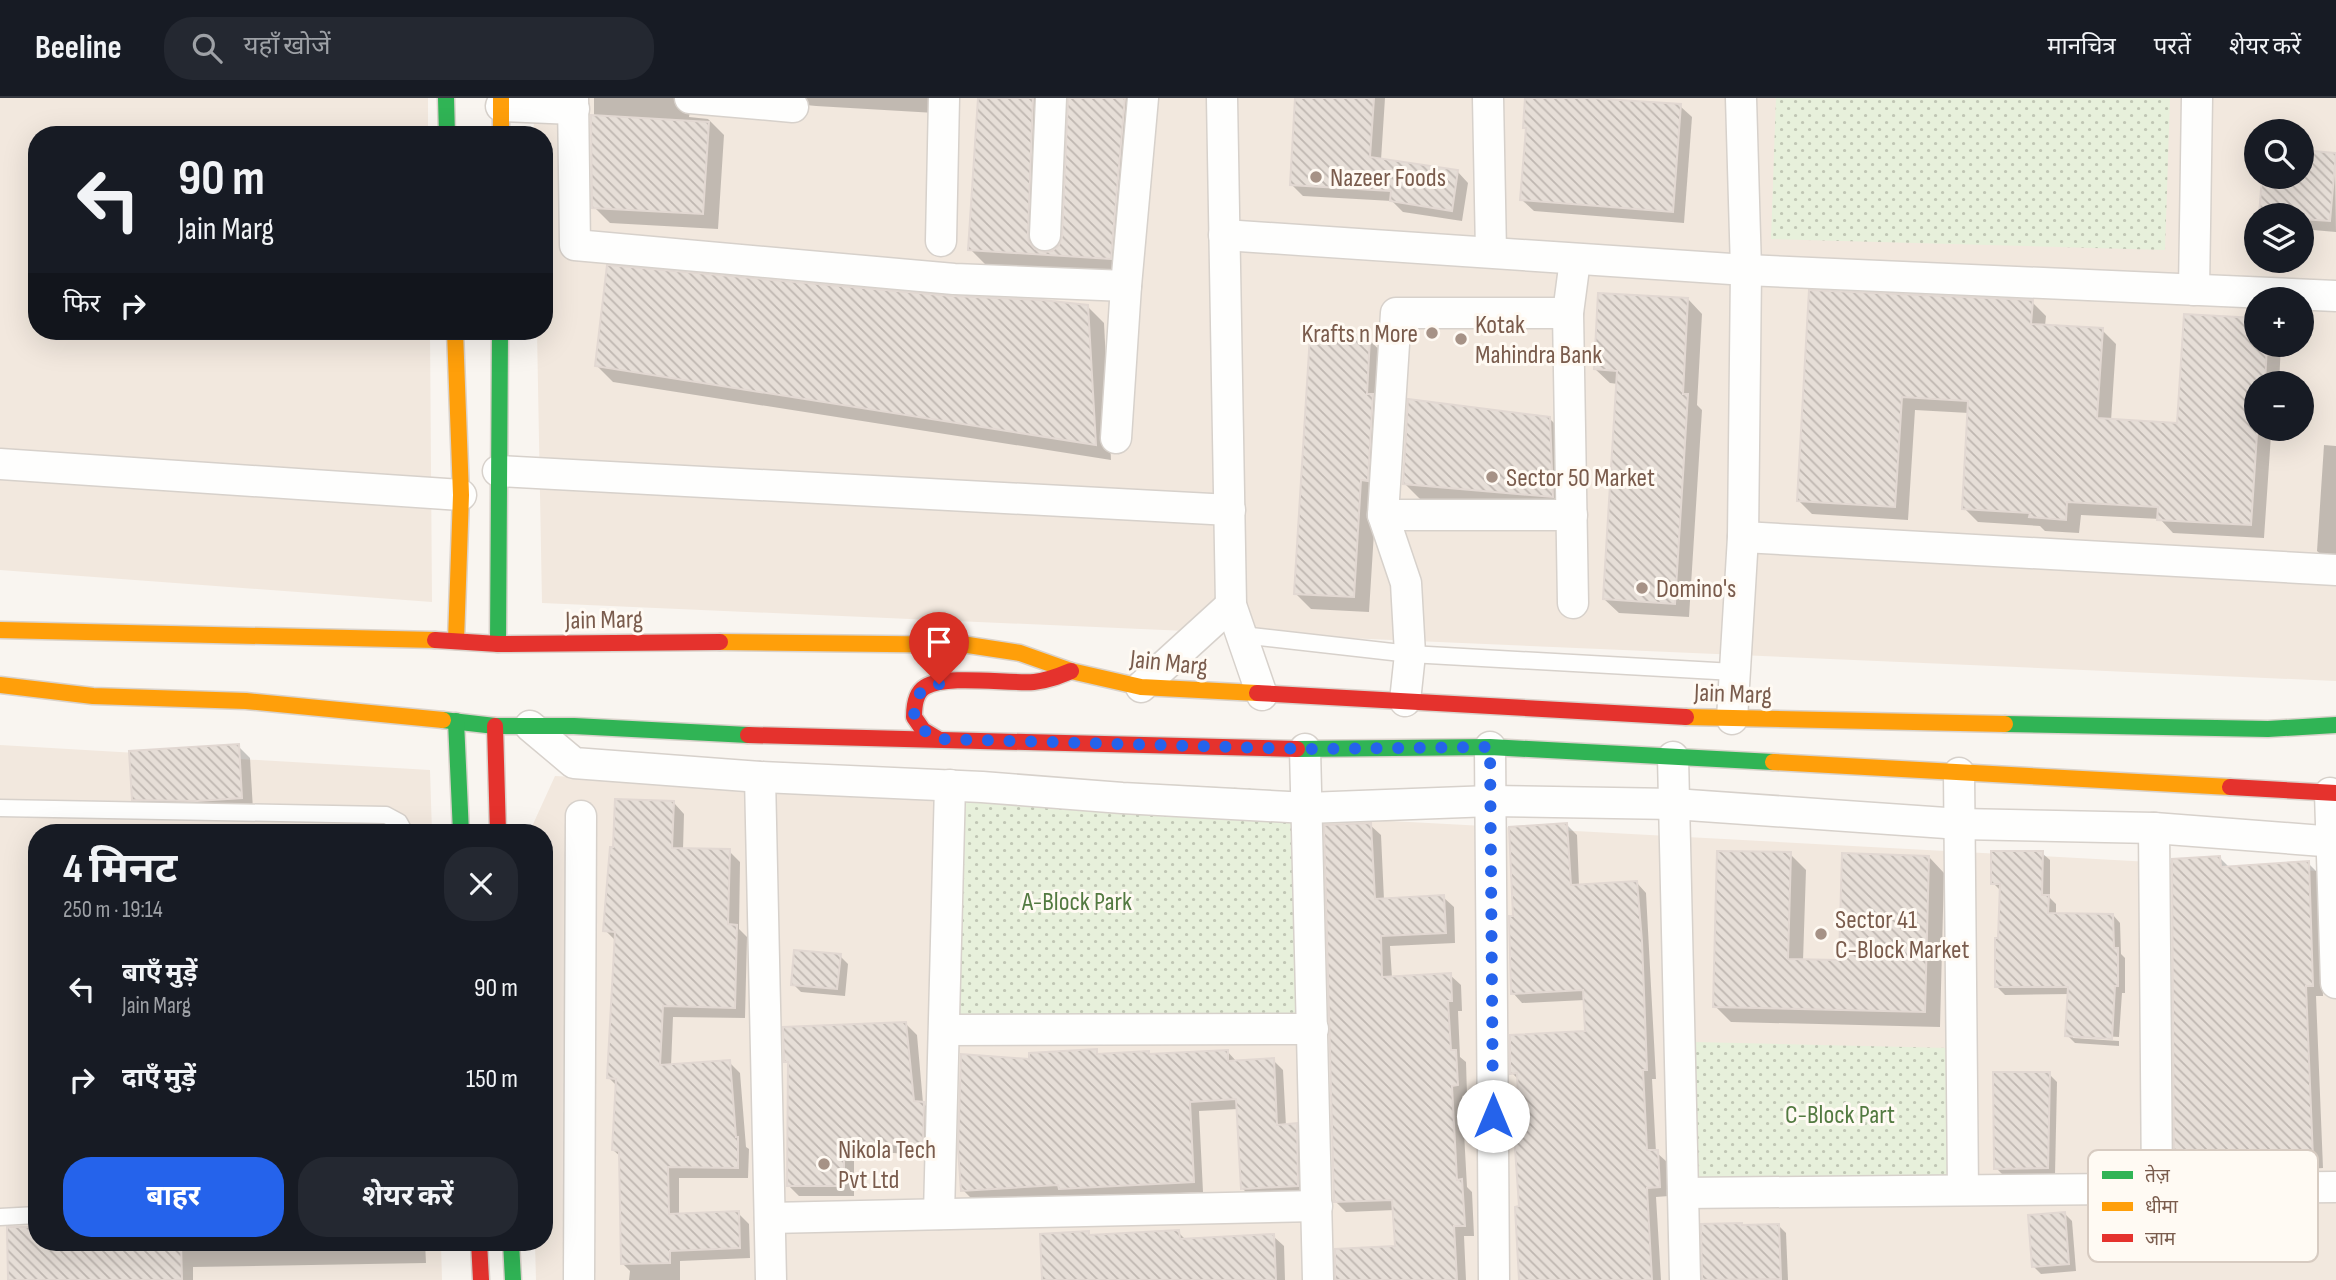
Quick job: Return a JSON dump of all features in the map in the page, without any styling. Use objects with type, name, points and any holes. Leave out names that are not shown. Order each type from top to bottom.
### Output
[{"type":"street","points":[[446,98],[447,126]]},
{"type":"street","points":[[690,98],[793,107]]},
{"type":"street","points":[[941,241],[944,98]]},
{"type":"street","points":[[1045,235],[1051,98]]},
{"type":"street","points":[[1116,438],[1143,98]]},
{"type":"street","points":[[1222,98],[1231,605],[1262,695]]},
{"type":"street","points":[[1488,98],[1491,252]]},
{"type":"street","points":[[1732,719],[1743,537],[1746,270],[1741,98]]},
{"type":"street","points":[[2194,290],[2197,98]]},
{"type":"street","points":[[501,113],[573,103],[575,245],[954,279],[1126,286]]},
{"type":"street","points":[[1224,235],[1746,270],[2336,296]]},
{"type":"street","points":[[1573,603],[1567,313],[1575,260]]},
{"type":"street","points":[[1405,701],[1410,654],[1406,583],[1383,515],[1396,313],[1567,313]]},
{"type":"street","points":[[455,340],[461,495],[456,641]]},
{"type":"street","points":[[498,645],[500,340]]},
{"type":"street","points":[[0,464],[461,495]]},
{"type":"street","points":[[499,471],[1230,510]]},
{"type":"street","points":[[1383,515],[1572,515]]},
{"type":"street","points":[[1743,537],[2336,570]]},
{"type":"street","points":[[1141,687],[1231,605]]},
{"type":"street","points":[[58,614],[142,635]]},
{"type":"street","name":"Jain Marg","points":[[0,630],[456,641],[498,645],[780,641],[968,645],[1020,653],[1071,671],[1141,687],[1262,695],[1732,719],[2268,729],[2336,725]]},
{"type":"street","points":[[938,739],[923,730],[914,717],[917,697],[926,687],[953,681],[1036,682],[1071,671]]},
{"type":"street","points":[[0,685],[93,696],[246,701],[495,726],[574,726],[758,736],[1305,749],[1490,747],[2333,793],[2336,983]]},
{"type":"street","points":[[33,705],[93,696]]},
{"type":"street","points":[[456,721],[461,824]]},
{"type":"street","points":[[495,726],[498,824]]},
{"type":"street","points":[[530,726],[573,763],[760,778],[950,785],[1122,798],[1307,807],[1491,801],[1674,804],[1960,824],[2154,828],[2334,842]]},
{"type":"street","points":[[1490,747],[1494,1280]]},
{"type":"street","points":[[1305,749],[1318,1280]]},
{"type":"street","points":[[1673,757],[1685,1280]]},
{"type":"street","points":[[1959,773],[1963,1190]]},
{"type":"street","points":[[760,778],[771,1280]]},
{"type":"street","points":[[939,1214],[950,785]]},
{"type":"street","points":[[579,1280],[581,816]]},
{"type":"street","points":[[2154,828],[2157,1150]]},
{"type":"street","points":[[945,1030],[1313,1029]]},
{"type":"street","points":[[2318,1187],[2336,1187]]},
{"type":"street","points":[[1683,1193],[2088,1189]]},
{"type":"street","points":[[769,1218],[1317,1206]]},
{"type":"street","points":[[479,1251],[481,1280]]},
{"type":"street","points":[[511,1251],[513,1280]]},
{"type":"lane","points":[[1242,635],[1410,654],[1734,672]]},
{"type":"lane","points":[[0,808],[386,815],[400,824]]},
{"type":"lane","points":[[0,1217],[28,1215]]},
{"type":"shaded area","points":[[0,98],[428,98],[428,126],[28,126],[28,340],[430,340],[432,602],[0,570]]},
{"type":"shaded area","points":[[533,98],[2336,98],[2336,681],[542,603],[537,340],[553,340],[553,126],[534,126]]},
{"type":"shaded area","points":[[0,745],[430,770],[432,824],[28,824],[28,1251],[441,1251],[442,1280],[0,1280]]},
{"type":"shaded area","points":[[555,776],[2336,872],[2336,1280],[536,1280],[535,1251],[553,1251],[553,824],[533,824]]},
{"type":"green space","points":[[1776,98],[2170,98],[2165,250],[1771,239]]},
{"type":"green space","name":"A-Block Park","points":[[957,773],[1295,791],[1305,1024],[954,1023]]},
{"type":"green space","name":"C-Block Part","points":[[1693,1042],[1949,1048],[1955,1183],[1695,1180]]},
{"type":"building","points":[[978,98],[1033,98],[1028,234],[1029,242],[1035,249],[1045,252],[1052,251],[1059,245],[1062,236],[1068,98],[1125,98],[1111,259],[968,250]]},
{"type":"building","points":[[1295,98],[1374,98],[1370,157],[1458,170],[1452,211],[1390,201],[1391,191],[1290,185]]},
{"type":"building","points":[[1525,98],[1589,98],[1681,104],[1673,212],[1520,200],[1526,128],[1523,128]]},
{"type":"building","points":[[591,115],[709,122],[703,214],[592,208]]},
{"type":"building","points":[[2314,151],[2336,153],[2330,221],[2314,220],[2314,203],[2260,203],[2261,189],[2314,189]]},
{"type":"building","points":[[607,265],[952,296],[1088,305],[1096,445],[595,366]]},
{"type":"building","points":[[1809,290],[2033,300],[2031,324],[2103,328],[2097,418],[2177,423],[2184,314],[2244,317],[2244,357],[2266,357],[2266,371],[2244,371],[2244,441],[2257,441],[2251,525],[2157,520],[2158,507],[2067,502],[2066,520],[2029,517],[2030,513],[1962,509],[1968,401],[1902,397],[1895,507],[1797,501]]},
{"type":"building","points":[[1598,293],[1688,298],[1683,394],[1688,394],[1675,604],[1603,599],[1617,371],[1594,369]]},
{"type":"building","points":[[1310,335],[1370,338],[1367,394],[1373,394],[1368,481],[1361,480],[1354,597],[1294,594]]},
{"type":"building","points":[[1408,399],[1550,417],[1553,497],[1403,484]]},
{"type":"building","points":[[239,744],[242,798],[197,801],[132,800],[129,751]]},
{"type":"building","points":[[615,799],[674,801],[672,848],[730,849],[728,924],[737,925],[735,1008],[663,1006],[660,1065],[730,1060],[738,1137],[738,1168],[668,1167],[669,1214],[739,1211],[740,1248],[670,1251],[670,1263],[621,1264],[619,1151],[612,1150],[616,1079],[607,1078],[615,932],[603,931],[610,847],[613,847]]},
{"type":"building","points":[[1371,823],[1375,899],[1444,895],[1446,933],[1381,936],[1382,977],[1451,973],[1452,1001],[1448,1001],[1451,1050],[1456,1050],[1458,1085],[1452,1086],[1457,1180],[1462,1179],[1465,1226],[1454,1226],[1457,1280],[1335,1280],[1335,1249],[1395,1246],[1392,1200],[1334,1202],[1324,825]]},
{"type":"building","points":[[1567,823],[1571,885],[1637,881],[1647,1070],[1643,1070],[1647,1150],[1658,1150],[1660,1187],[1647,1188],[1652,1280],[1519,1280],[1515,1207],[1519,1206],[1513,1119],[1519,1119],[1517,1073],[1510,1074],[1510,1035],[1585,1031],[1583,990],[1511,994],[1509,916],[1513,916],[1509,827]]},
{"type":"building","points":[[1717,851],[1791,852],[1788,959],[1839,960],[1842,853],[1929,856],[1925,1012],[1713,1007]]},
{"type":"building","points":[[1991,851],[2043,851],[2042,895],[2049,895],[2048,913],[2113,914],[2114,948],[2118,948],[2118,986],[2115,986],[2112,1039],[2065,1036],[2068,987],[1995,987],[1995,938],[1998,938],[2000,884],[1991,884]]},
{"type":"building","points":[[2220,856],[2221,867],[2309,861],[2313,986],[2306,986],[2313,1150],[2174,1150],[2172,859]]},
{"type":"building","points":[[794,950],[841,954],[837,989],[791,985]]},
{"type":"building","points":[[906,1022],[914,1101],[924,1102],[923,1147],[844,1140],[844,1186],[787,1186],[788,1062],[784,1062],[783,1027]]},
{"type":"building","points":[[1097,1049],[1097,1054],[1228,1050],[1228,1061],[1274,1058],[1277,1125],[1297,1123],[1298,1186],[1241,1189],[1236,1099],[1190,1102],[1194,1182],[1059,1189],[1058,1185],[961,1191],[958,1149],[961,1054],[1029,1059],[1029,1053]]},
{"type":"building","points":[[1993,1072],[2050,1072],[2048,1168],[1994,1169]]},
{"type":"building","points":[[2065,1212],[2069,1264],[2032,1267],[2028,1215]]},
{"type":"building","points":[[1701,1224],[1779,1224],[1781,1279],[1702,1280]]},
{"type":"building","points":[[7,1227],[28,1227],[28,1251],[181,1251],[182,1280],[8,1280]]},
{"type":"building","points":[[1179,1230],[1180,1239],[1274,1234],[1276,1280],[1042,1280],[1040,1234],[1089,1231],[1089,1235]]},
{"type":"traffic: fast","points":[[446,98],[447,126]]},
{"type":"traffic: fast","points":[[498,644],[500,340]]},
{"type":"traffic: fast","points":[[443,720],[495,726],[574,726],[748,735]]},
{"type":"traffic: fast","points":[[456,721],[461,824]]},
{"type":"traffic: fast","points":[[2005,724],[2268,729],[2336,725]]},
{"type":"traffic: fast","points":[[1297,749],[1490,747],[1773,762]]},
{"type":"traffic: fast","points":[[511,1251],[513,1280]]},
{"type":"traffic: slow","points":[[501,98],[501,126]]},
{"type":"traffic: slow","points":[[455,340],[461,495],[456,641]]},
{"type":"traffic: slow","points":[[0,630],[435,640]]},
{"type":"traffic: slow","points":[[720,642],[968,645],[1020,653],[1071,671],[1141,687],[1257,693]]},
{"type":"traffic: slow","points":[[0,685],[93,696],[246,701],[443,720]]},
{"type":"traffic: slow","points":[[1686,717],[2005,724]]},
{"type":"traffic: slow","points":[[1773,762],[2230,787]]},
{"type":"traffic: jam","points":[[435,640],[498,644],[720,642]]},
{"type":"traffic: jam","points":[[938,739],[923,730],[914,717],[917,696],[925,687],[962,680],[1034,682],[1071,671]]},
{"type":"traffic: jam","points":[[1257,693],[1686,717]]},
{"type":"traffic: jam","points":[[495,726],[498,824]]},
{"type":"traffic: jam","points":[[748,735],[1297,749]]},
{"type":"traffic: jam","points":[[2230,787],[2336,793]]},
{"type":"traffic: jam","points":[[479,1251],[481,1280]]},
{"type":"place","name":"Nazeer Foods","points":[[1316,177]]},
{"type":"place","name":"Krafts n More","points":[[1432,333]]},
{"type":"place","name":"Kotak Mahindra Bank","points":[[1461,339]]},
{"type":"place","name":"Sector 50 Market","points":[[1492,477]]},
{"type":"place","name":"Domino's","points":[[1642,588]]},
{"type":"place","name":"Sector 41 C-Block Market","points":[[1821,934]]},
{"type":"place","name":"Nikola Tech Pvt Ltd","points":[[824,1164]]},
{"type":"route","points":[[939,684],[926,687],[914,705],[914,717],[923,730],[938,739],[1305,749],[1490,747],[1493,1116]]}]
